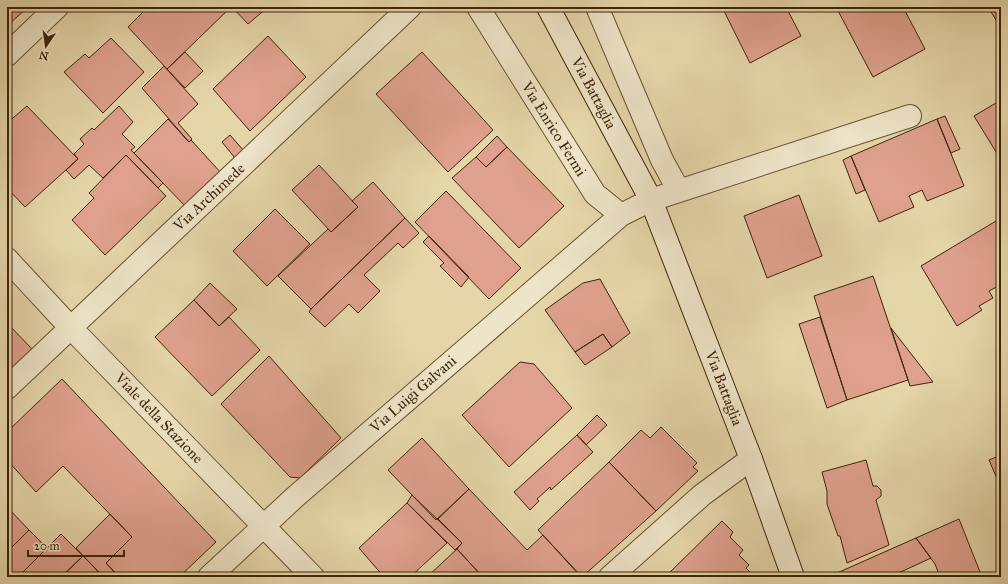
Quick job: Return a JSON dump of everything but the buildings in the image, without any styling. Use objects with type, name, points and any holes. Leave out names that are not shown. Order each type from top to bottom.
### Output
[{"type":"street","points":[[7,55],[57,7]]},
{"type":"street","name":"Via Archimede","points":[[7,388],[410,7]]},
{"type":"street","name":"Via Enrico Fermi","points":[[478,7],[595,194],[621,215]]},
{"type":"street","name":"Via Battaglia","points":[[548,7],[651,200],[751,459],[793,577]]},
{"type":"street","points":[[597,7],[662,160],[679,191]]},
{"type":"street","points":[[621,215],[651,200],[910,116]]},
{"type":"street","name":"Via Luigi Galvani","points":[[209,577],[264,525],[621,215]]},
{"type":"street","name":"Viale della Stazione","points":[[7,259],[70,327],[313,577]]},
{"type":"street","points":[[610,577],[702,495],[751,459]]}]
